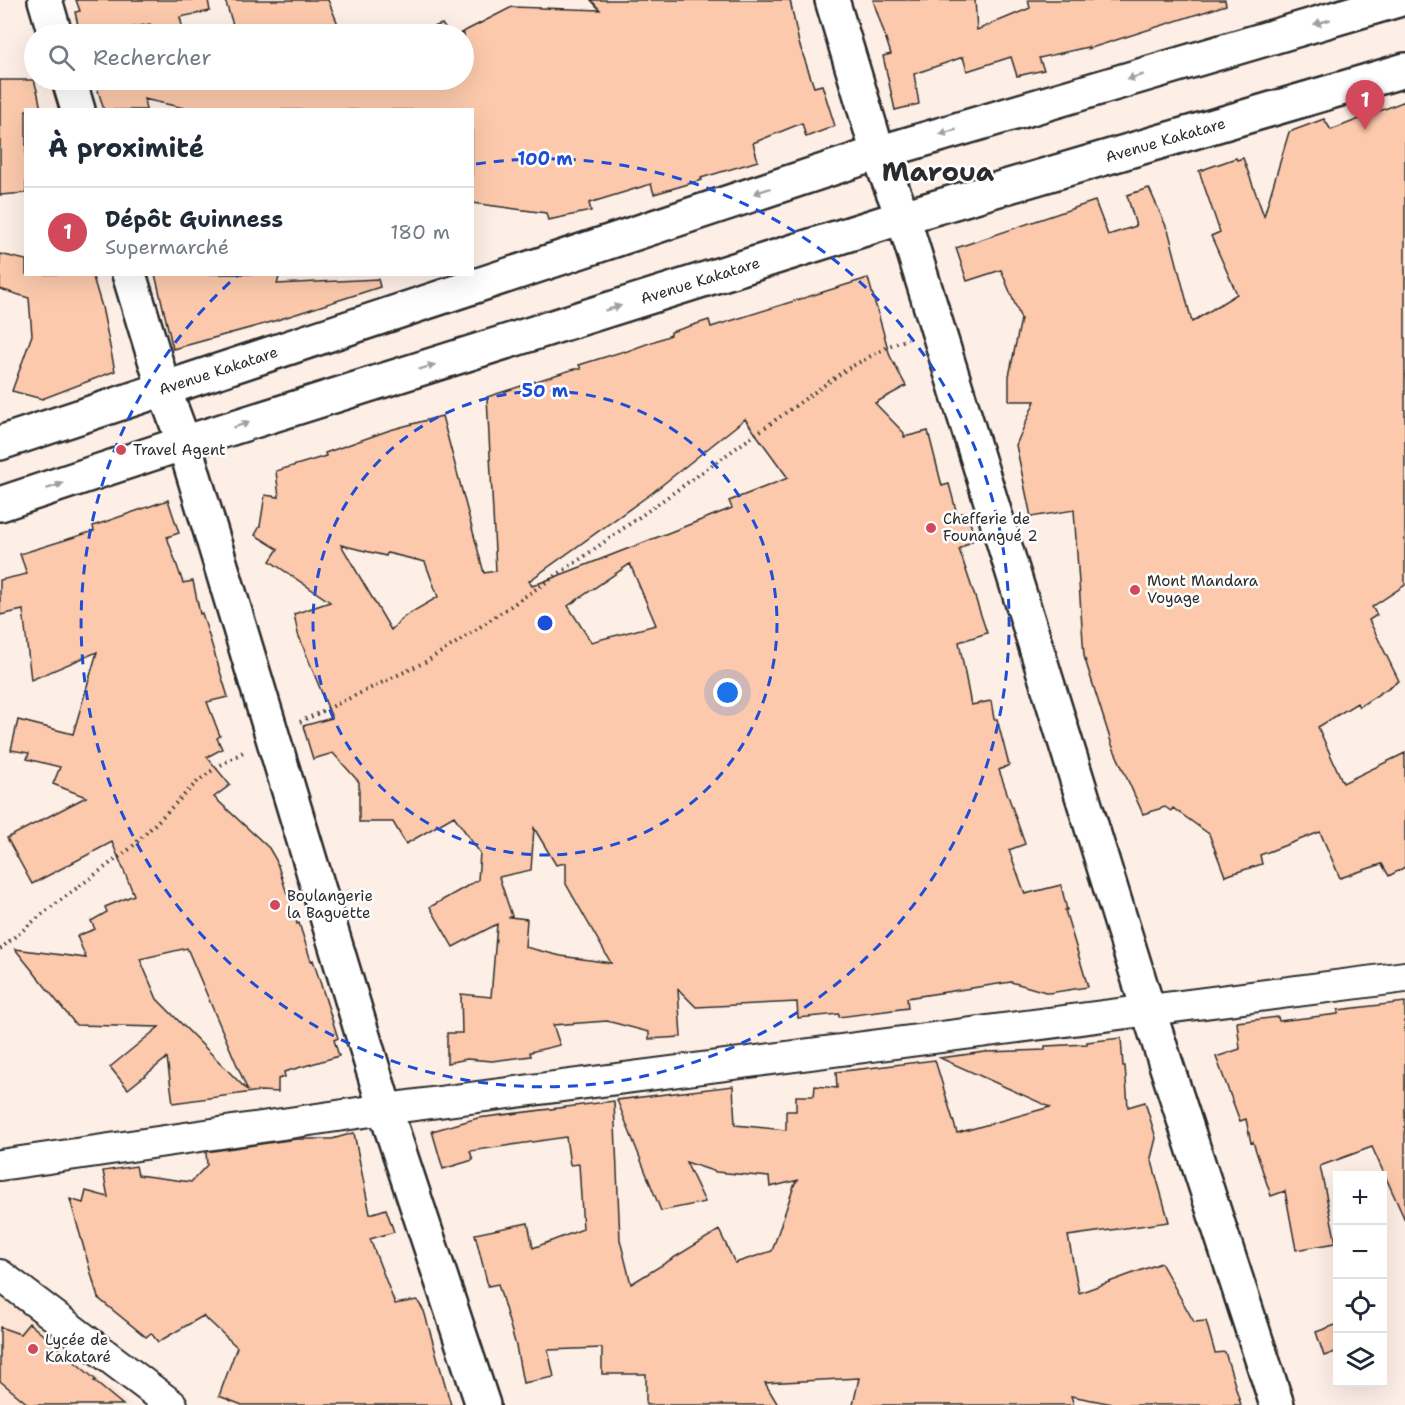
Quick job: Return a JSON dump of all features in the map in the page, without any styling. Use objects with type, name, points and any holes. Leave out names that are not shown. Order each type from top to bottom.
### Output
[{"type":"main road","points":[[45,0],[52,24]]},
{"type":"main road","points":[[832,0],[878,153],[903,217],[1148,1009],[1277,1405]]},
{"type":"main road","name":"Avenue Kakatare","points":[[0,443],[878,153],[1398,0]]},
{"type":"main road","name":"Avenue Kakatare","points":[[0,504],[184,443],[903,217],[1405,70]]},
{"type":"main road","points":[[72,90],[77,108]]},
{"type":"main road","points":[[130,276],[164,389],[184,443],[385,1109],[483,1405]]},
{"type":"street","points":[[0,1165],[385,1109],[1405,977]]},
{"type":"street","points":[[0,1275],[172,1405]]},
{"type":"path","points":[[0,949],[46,910],[131,848],[213,769],[273,735],[425,662],[579,560],[847,369],[889,346],[937,329]]},
{"type":"shaded area","name":"Lycée de Kakataré","points":[[0,1293],[130,1405],[0,1405]]},
{"type":"building","points":[[76,0],[208,0],[210,11],[180,17],[182,24],[78,24],[75,12],[80,11]]},
{"type":"building","points":[[225,0],[328,0],[338,24],[233,24]]},
{"type":"building","points":[[591,0],[790,0],[799,43],[814,87],[822,85],[835,126],[806,137],[802,123],[753,143],[758,161],[654,194],[651,184],[589,203],[591,211],[548,220],[546,213],[474,203],[474,108],[184,108],[144,99],[146,108],[103,108],[98,90],[474,90],[474,26],[512,7],[600,10]]},
{"type":"building","points":[[873,0],[975,0],[977,30],[1030,8],[1028,0],[1225,0],[1226,5],[1088,49],[1088,47],[1039,58],[1044,70],[1017,76],[1011,57],[967,71],[963,57],[914,74],[919,104],[895,110],[883,56],[891,54]]},
{"type":"building","points":[[0,80],[24,80],[24,90],[37,90],[41,108],[24,108],[24,193],[0,195]]},
{"type":"building","points":[[1405,101],[1405,585],[1372,607],[1377,615],[1369,620],[1399,681],[1359,707],[1357,703],[1318,727],[1343,783],[1405,753],[1405,867],[1389,876],[1382,864],[1340,878],[1320,832],[1260,855],[1262,864],[1225,876],[1209,834],[1173,808],[1171,811],[1165,807],[1143,814],[1112,745],[1084,656],[1074,510],[1031,517],[1016,445],[1035,401],[1009,401],[1009,376],[1021,319],[1001,270],[967,281],[956,248],[1095,201],[1108,235],[1136,226],[1127,195],[1149,188],[1169,233],[1192,322],[1237,294],[1211,236],[1220,232],[1199,171],[1236,158],[1237,160],[1243,158],[1264,216],[1289,132],[1324,119],[1331,130]]},
{"type":"building","points":[[0,254],[24,260],[24,276],[93,276],[102,307],[115,371],[42,399],[12,391],[32,335],[29,298],[0,289]]},
{"type":"building","points":[[155,276],[279,276],[277,284],[378,279],[380,287],[268,323],[173,349]]},
{"type":"building","points":[[868,278],[890,356],[906,386],[875,403],[904,433],[904,437],[928,431],[942,486],[949,484],[957,514],[967,512],[975,539],[959,549],[987,633],[959,642],[971,705],[991,701],[994,719],[997,719],[1009,765],[999,770],[1025,844],[1009,850],[1025,894],[1061,885],[1067,910],[1065,910],[1088,987],[1049,993],[1011,982],[907,998],[908,1008],[839,1017],[839,1014],[798,1018],[797,1002],[696,1007],[678,989],[681,1037],[649,1039],[649,1032],[607,1021],[553,1025],[560,1045],[530,1052],[531,1056],[492,1061],[467,1059],[447,1063],[447,1033],[462,1033],[461,994],[491,997],[497,924],[453,947],[430,907],[478,880],[480,853],[454,816],[406,844],[393,822],[359,822],[359,782],[333,753],[313,759],[303,726],[332,718],[298,634],[294,614],[330,602],[270,561],[278,549],[255,535],[260,526],[265,495],[279,497],[276,471],[326,456],[325,453],[390,430],[442,416],[484,573],[496,571],[487,397],[574,369],[581,369],[579,365],[625,352],[671,335],[671,332],[709,320],[711,327]],"holes":[[[745,419],[788,478],[729,501],[732,508],[532,586],[529,581],[652,493]],[[341,545],[386,556],[387,553],[425,562],[438,597],[405,616],[391,630]],[[630,564],[656,625],[591,642],[568,606]],[[534,828],[556,865],[566,863],[566,884],[611,963],[561,956],[525,947],[527,919],[510,917],[512,916],[499,877],[531,870]]]},
{"type":"building","points":[[168,500],[179,533],[167,537],[183,583],[193,581],[200,614],[202,613],[228,697],[207,702],[220,736],[217,738],[222,749],[207,757],[230,785],[214,797],[269,848],[276,860],[297,924],[299,923],[311,961],[313,960],[338,1038],[334,1040],[339,1056],[284,1072],[285,1077],[278,1079],[278,1092],[260,1091],[173,1103],[167,1058],[128,1089],[110,1067],[159,1027],[76,1025],[15,949],[86,958],[77,936],[95,929],[91,921],[107,912],[105,907],[134,895],[112,842],[32,884],[7,838],[86,797],[53,784],[60,767],[27,759],[29,753],[11,750],[18,720],[73,734],[97,652],[31,680],[23,610],[0,615],[0,580],[27,574],[20,554],[94,531],[93,526]],"holes":[[[187,948],[248,1091],[157,999],[140,959]]]},
{"type":"building","points":[[1405,1002],[1405,1220],[1387,1180],[1387,1171],[1383,1171],[1372,1147],[1320,1166],[1333,1229],[1333,1244],[1296,1250],[1285,1191],[1271,1196],[1253,1142],[1251,1143],[1246,1119],[1240,1121],[1216,1057],[1240,1049],[1237,1022],[1278,1017],[1279,1021],[1338,1014],[1338,1010]]},
{"type":"building","points":[[1121,1038],[1128,1107],[1145,1102],[1156,1138],[1151,1158],[1169,1222],[1068,1236],[1079,1293],[1161,1263],[1194,1322],[1206,1321],[1215,1353],[1225,1352],[1241,1405],[1118,1405],[1071,1396],[1074,1405],[853,1405],[859,1378],[765,1383],[778,1405],[646,1405],[646,1374],[602,1374],[602,1348],[548,1350],[554,1377],[523,1383],[516,1346],[498,1284],[488,1286],[475,1234],[528,1223],[533,1248],[583,1229],[579,1164],[570,1165],[566,1137],[470,1151],[473,1160],[443,1169],[432,1131],[478,1118],[614,1101],[620,1240],[631,1284],[719,1230],[735,1263],[772,1251],[795,1183],[799,1180],[770,1187],[769,1177],[716,1172],[686,1162],[705,1202],[661,1211],[617,1100],[733,1086],[735,1125],[786,1130],[786,1111],[796,1111],[796,1096],[814,1096],[815,1086],[837,1088],[836,1072],[935,1060],[957,1133],[1050,1107],[940,1058],[985,1052],[1045,1050],[1045,1046],[1087,1044],[1087,1042]]},
{"type":"building","points":[[354,1133],[370,1214],[386,1209],[394,1232],[370,1239],[395,1304],[417,1300],[424,1311],[451,1405],[242,1405],[219,1396],[237,1347],[203,1316],[158,1342],[151,1333],[146,1337],[98,1298],[70,1199],[83,1203],[86,1191],[108,1197],[103,1171],[136,1166],[138,1175],[191,1182],[207,1165],[206,1152],[296,1139],[332,1139]]},
{"type":"building","name":"Lycée de Kakataré","points":[[29,1323],[123,1405],[29,1405],[0,1381],[0,1327],[20,1334]]},
{"type":"building","points":[[1333,1326],[1333,1353],[1324,1356],[1316,1332]]},
{"type":"place","name":"Dépôt Guinness","points":[[1365,130]]},
{"type":"place","name":"Travel Agent","points":[[121,450]]},
{"type":"place","name":"Chefferie de Founangué 2","points":[[931,528]]},
{"type":"place","name":"Mont Mandara Voyage","points":[[1135,590]]},
{"type":"place","name":"Boulangerie la Baguette","points":[[275,905]]},
{"type":"place","name":"Lycée de Kakataré","points":[[33,1349]]},
{"type":"district","name":"Maroua","points":[[938,172]]}]
